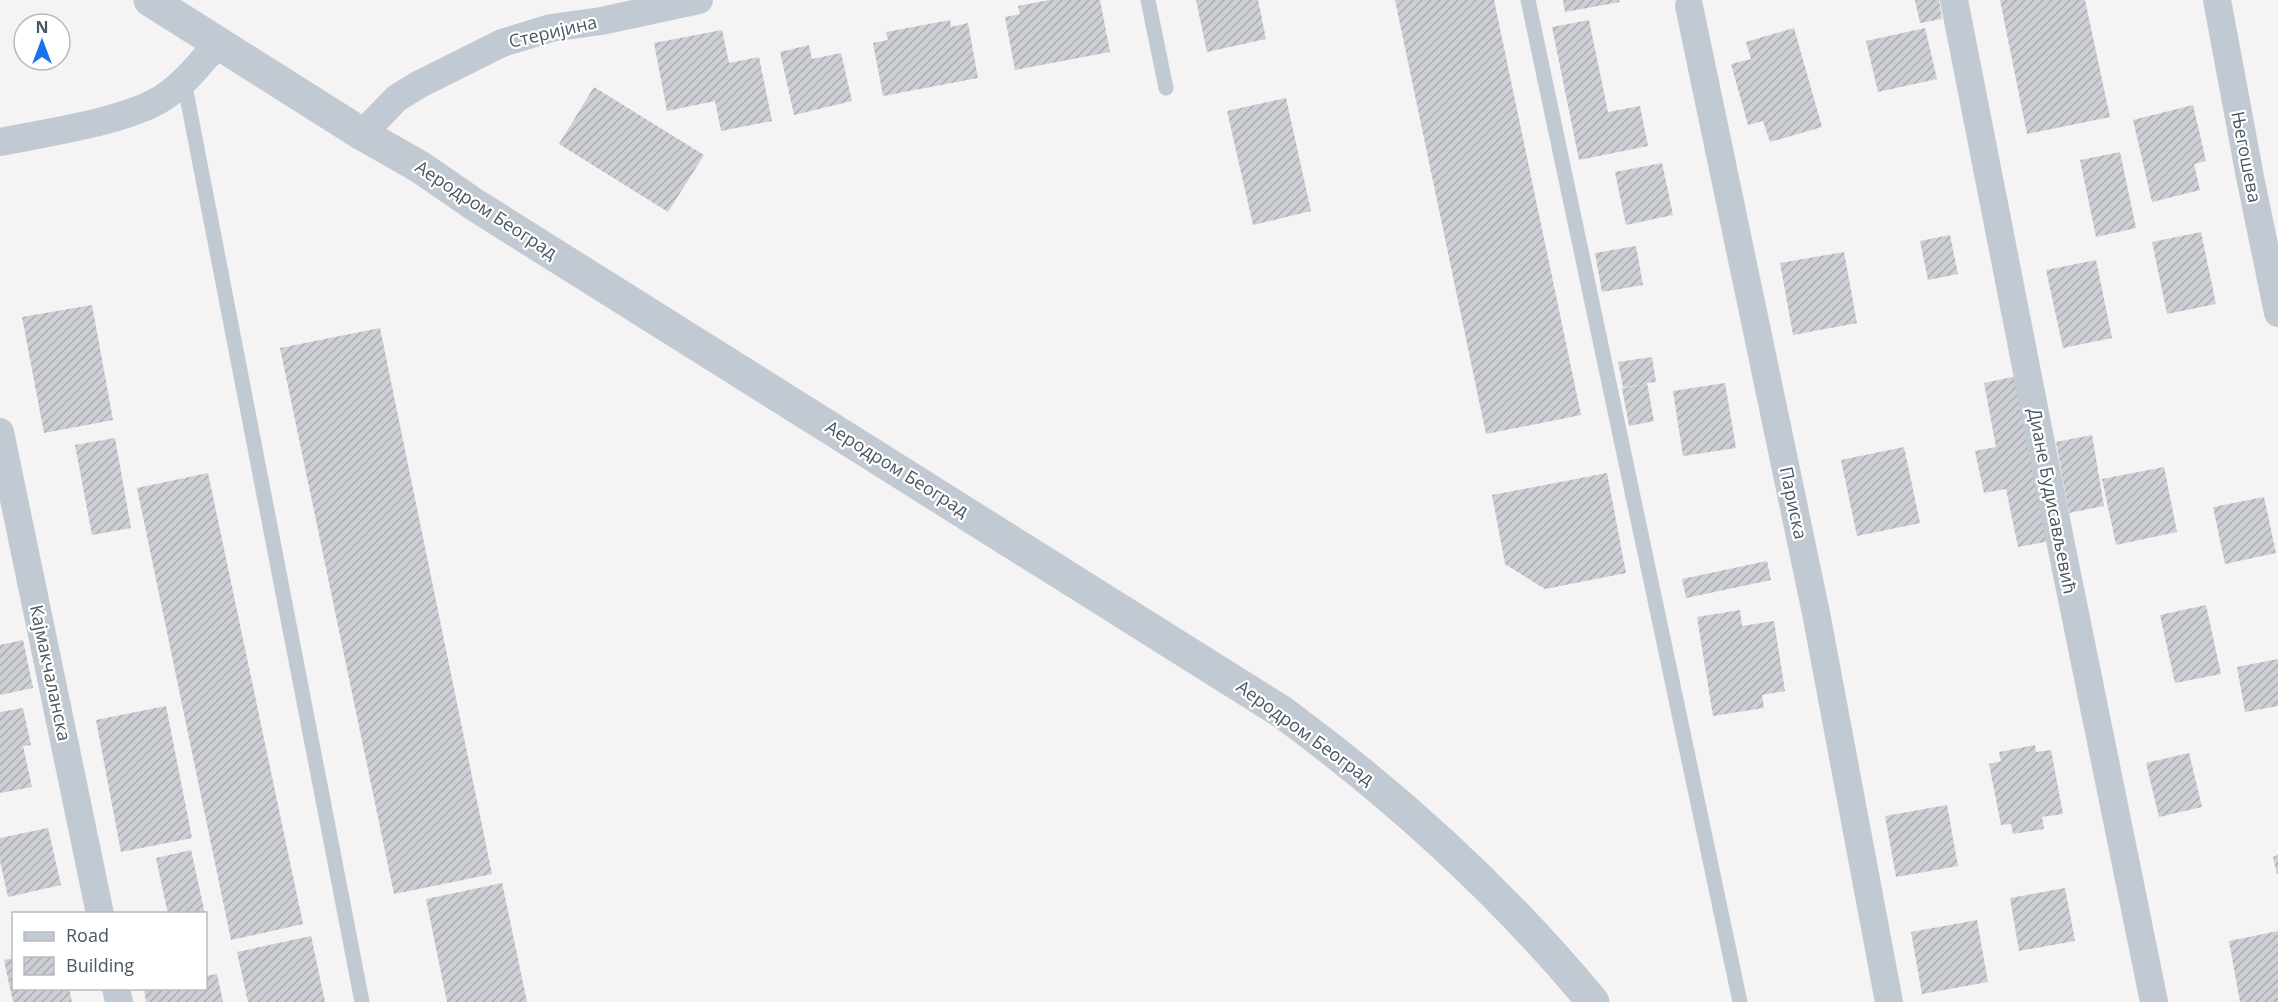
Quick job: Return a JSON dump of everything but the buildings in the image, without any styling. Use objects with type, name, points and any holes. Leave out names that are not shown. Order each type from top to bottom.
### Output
[{"type":"street","name":"Аеродром Београд","points":[[150,0],[362,134],[420,167],[475,205],[1282,712],[1346,759],[1423,823],[1518,916],[1593,1002]]},
{"type":"street","name":"Стеријина","points":[[362,134],[397,98],[418,84],[502,43],[550,28],[601,21],[699,0]]},
{"type":"street","name":"Диане Будисављевић","points":[[1954,0],[2154,1002]]},
{"type":"street","name":"Његошева","points":[[2217,0],[2278,313]]},
{"type":"street","name":"Париска","points":[[1689,6],[1816,613],[1889,1002]]},
{"type":"street","points":[[0,142],[133,111],[165,97],[184,81],[218,43]]},
{"type":"street","name":"Кајмакчаланска","points":[[0,432],[100,912]]},
{"type":"lane","points":[[1148,0],[1166,88]]},
{"type":"lane","points":[[1528,0],[1740,1002]]},
{"type":"lane","points":[[184,81],[362,1002]]}]
